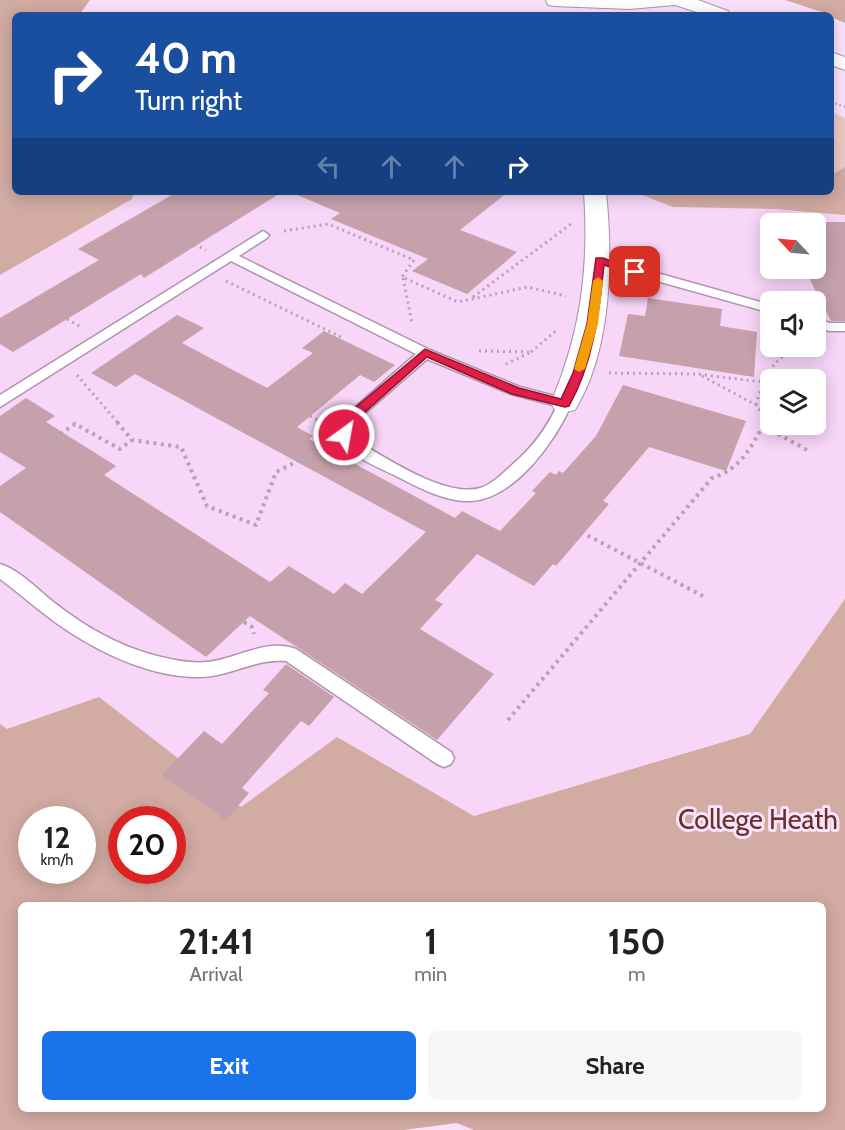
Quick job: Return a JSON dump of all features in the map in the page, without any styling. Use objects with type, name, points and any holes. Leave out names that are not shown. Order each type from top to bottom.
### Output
[{"type":"street","points":[[554,0],[629,4],[675,0],[714,12]]},
{"type":"street","points":[[565,403],[578,373],[592,324],[600,261],[595,195]]},
{"type":"lane","points":[[0,402],[263,235]]},
{"type":"lane","points":[[230,256],[425,353],[516,391],[565,403],[556,425],[538,451],[498,486],[476,495],[452,492],[428,485],[349,443],[344,435],[345,427],[350,419],[425,353]]},
{"type":"lane","points":[[600,261],[760,306]]},
{"type":"lane","points":[[826,326],[845,327]]},
{"type":"lane","points":[[0,570],[81,631],[116,650],[158,663],[196,670],[222,667],[262,655],[280,652],[290,654],[444,758]]},
{"type":"path","points":[[470,299],[574,222]]},
{"type":"path","points":[[263,235],[328,224],[414,260],[402,277],[414,333],[404,341]]},
{"type":"path","points":[[402,277],[458,302],[528,287],[567,296],[566,306]]},
{"type":"path","points":[[498,368],[531,352],[564,324]]},
{"type":"path","points":[[478,351],[531,352]]},
{"type":"path","points":[[64,361],[132,440],[181,447],[207,506],[256,525],[276,472],[308,456]]},
{"type":"path","points":[[578,373],[696,374],[760,382]]},
{"type":"path","points":[[696,374],[756,405],[760,410]]},
{"type":"path","points":[[756,405],[760,390]]},
{"type":"path","points":[[42,431],[53,439],[75,424],[120,450],[132,440]]},
{"type":"path","points":[[508,720],[712,478],[725,476],[748,456],[760,433]]},
{"type":"path","points":[[780,435],[807,450]]},
{"type":"path","points":[[581,532],[703,596]]},
{"type":"shaded area","points":[[834,113],[845,118],[845,167],[834,173]]},
{"type":"shaded area","points":[[134,195],[642,195],[673,207],[774,209],[821,213],[760,213],[760,279],[826,279],[826,213],[845,215],[845,599],[750,734],[473,816],[337,737],[241,807],[99,697],[7,729],[0,724],[0,275],[132,199]]},
{"type":"green space","points":[[0,0],[90,0],[81,12],[12,12],[12,195],[134,195],[132,199],[0,275]]},
{"type":"green space","points":[[785,0],[845,0],[845,23],[834,18],[834,12],[822,12]]},
{"type":"green space","points":[[845,167],[845,215],[774,209],[673,207],[642,195],[834,195],[834,173]]},
{"type":"green space","name":"College Heath","points":[[845,599],[845,1130],[474,1130],[457,1123],[403,1130],[0,1130],[0,724],[7,729],[99,697],[241,807],[337,737],[474,816],[750,734]]},
{"type":"building","points":[[172,195],[277,195],[144,278],[141,274],[13,352],[0,344],[0,318],[99,260],[78,249]]},
{"type":"building","points":[[297,195],[504,195],[460,230],[517,252],[467,294],[412,271],[428,259],[331,219],[340,213]]},
{"type":"building","points":[[826,222],[845,222],[845,321],[831,321],[826,311],[826,291],[816,291],[810,279],[826,279]]},
{"type":"building","points":[[648,298],[722,309],[720,326],[757,332],[754,377],[619,356],[628,314],[645,316]]},
{"type":"building","points":[[177,315],[204,328],[182,343],[267,388],[313,353],[302,348],[324,331],[395,365],[374,382],[360,375],[297,427],[313,436],[309,439],[455,518],[462,511],[500,531],[536,493],[532,491],[550,472],[556,475],[559,471],[563,473],[596,436],[623,385],[746,421],[726,471],[649,447],[603,501],[609,504],[556,566],[553,564],[534,586],[477,554],[435,600],[443,604],[420,629],[494,674],[437,740],[250,616],[206,657],[0,512],[0,486],[26,468],[0,452],[0,416],[26,398],[55,416],[46,422],[116,466],[104,475],[270,582],[289,566],[334,594],[345,583],[362,594],[426,532],[135,374],[116,387],[91,373]]},
{"type":"building","points":[[286,664],[334,697],[309,726],[301,721],[242,788],[249,793],[226,820],[162,775],[204,731],[222,744],[269,693],[263,690]]},
{"type":"slow traffic","points":[[579,369],[592,324],[598,281]]},
{"type":"route","points":[[344,435],[345,427],[350,419],[425,353],[516,391],[565,403],[578,373],[592,324],[600,261],[635,272]]}]
